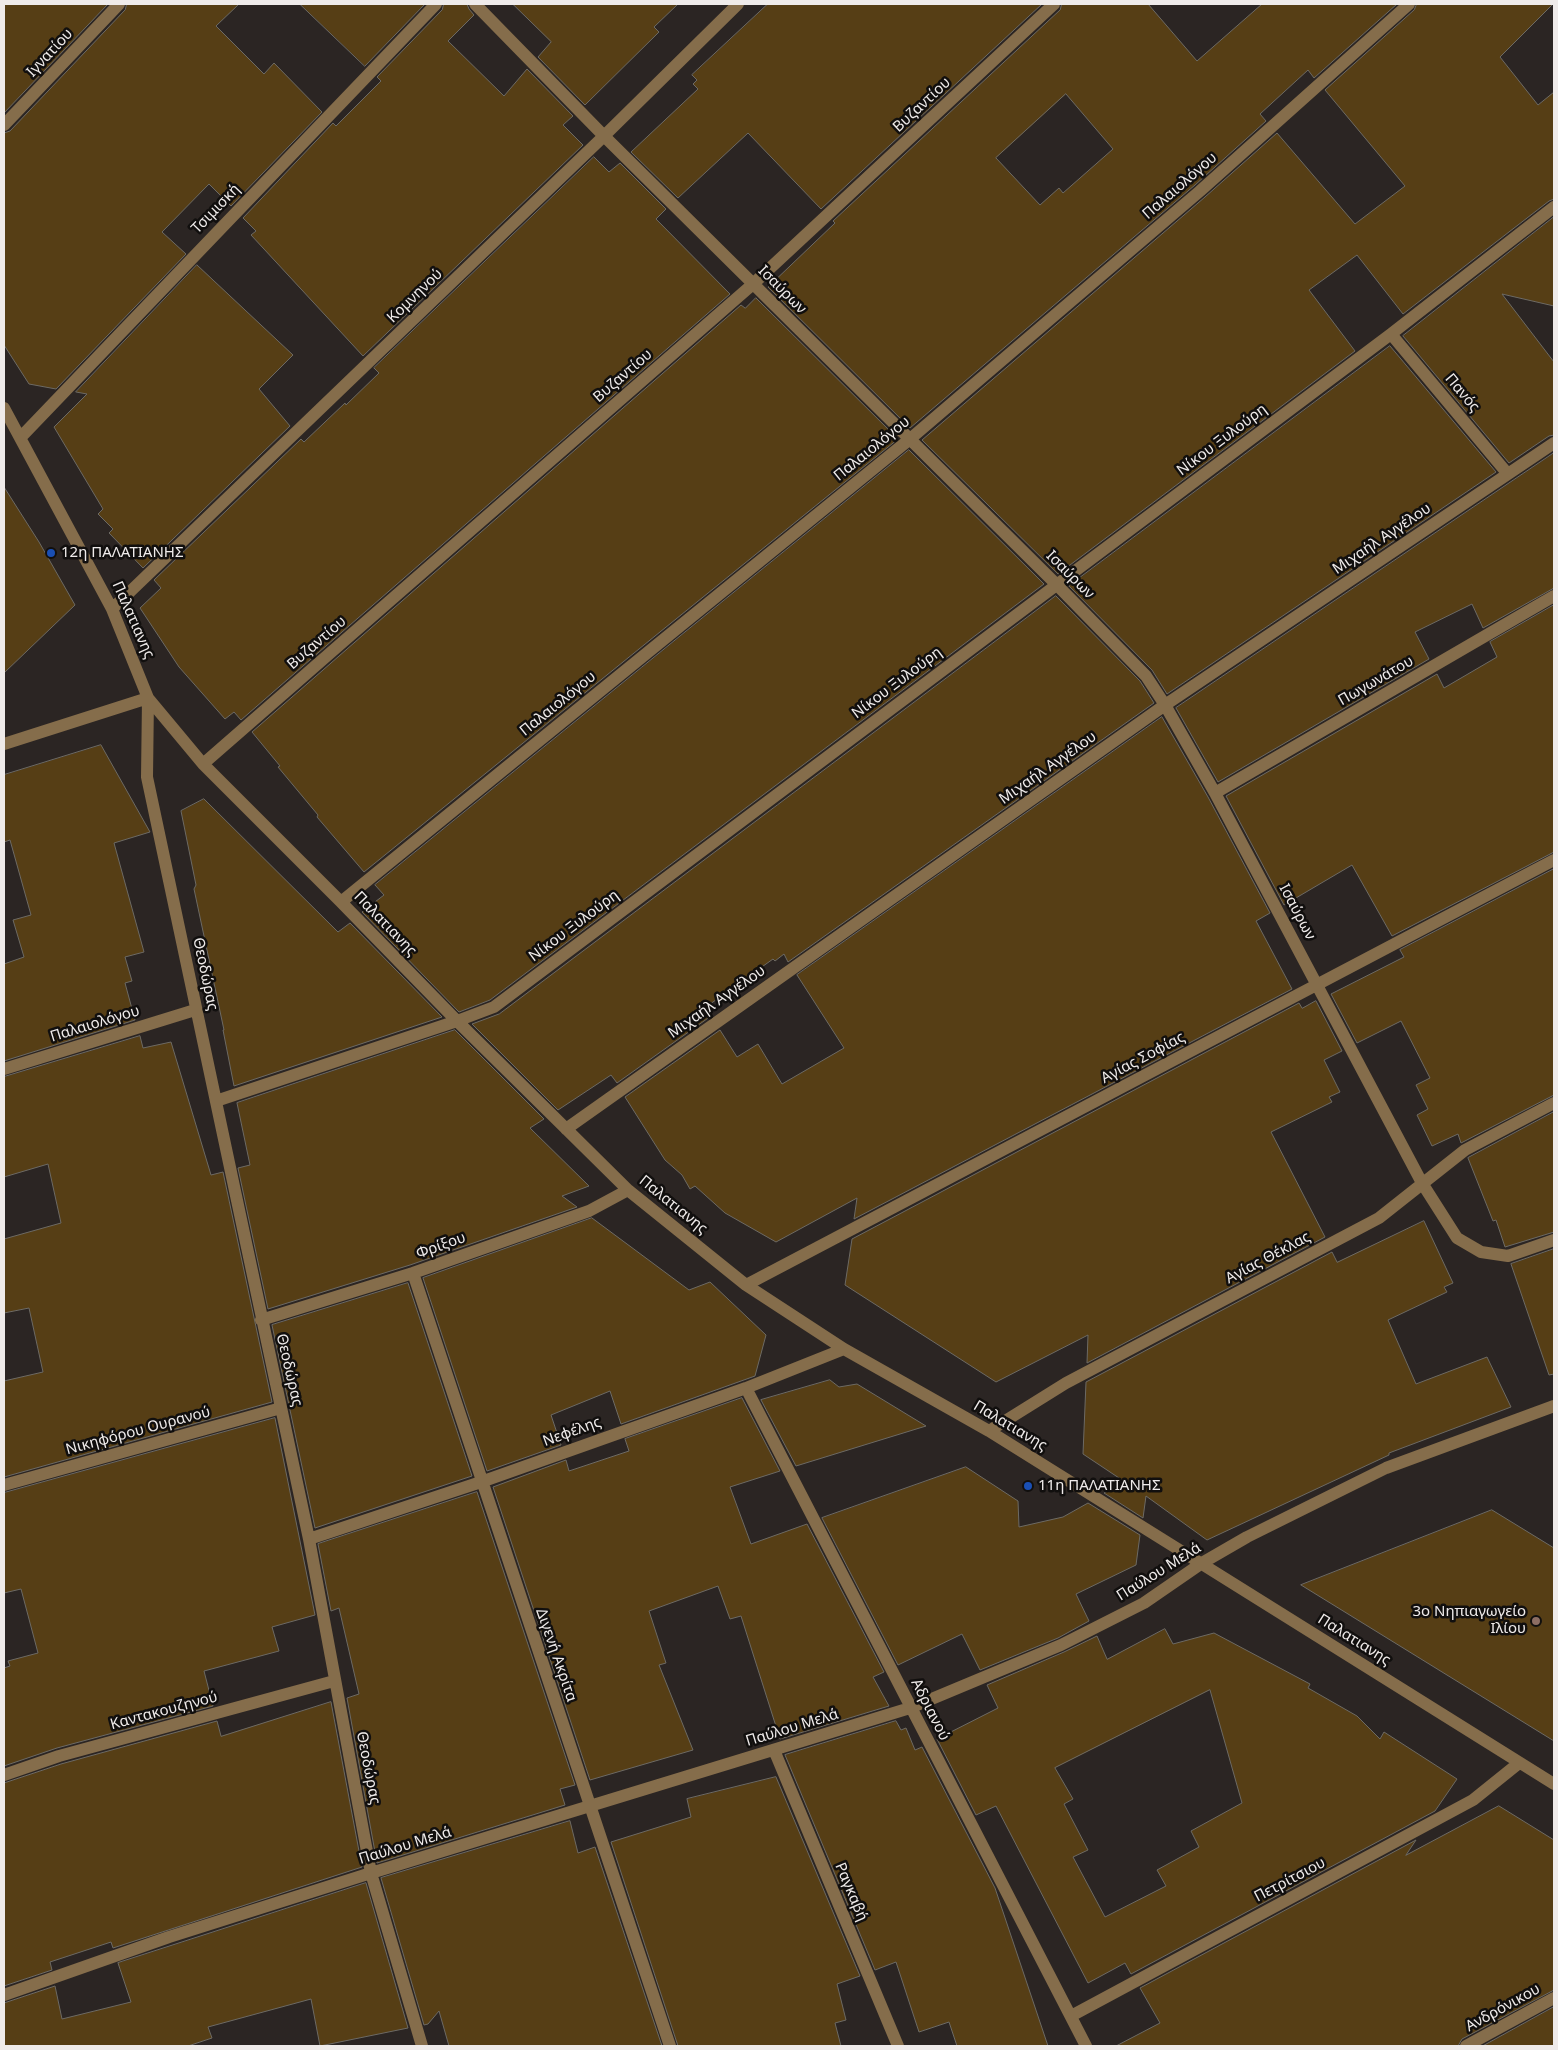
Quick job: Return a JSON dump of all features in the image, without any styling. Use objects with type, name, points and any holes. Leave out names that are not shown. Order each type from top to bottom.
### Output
[{"type":"street","name":"Ιγνατίου","points":[[4,125],[119,4]]},
{"type":"street","name":"Τσιμισκή","points":[[21,437],[436,4]]},
{"type":"street","name":"Ισαύρων","points":[[475,4],[604,136],[1056,584],[1146,676],[1165,705],[1215,794],[1422,1183],[1457,1238],[1481,1252],[1508,1256],[1554,1240]]},
{"type":"street","name":"Κομνηνού","points":[[112,610],[604,136],[738,4]]},
{"type":"street","name":"Βυζαντίου","points":[[203,764],[753,284],[1054,4]]},
{"type":"street","name":"Παλαιολόγου","points":[[341,902],[910,439],[1200,191],[1408,4]]},
{"type":"street","name":"Νίκου Ξυλούρη","points":[[216,1101],[494,1007],[1392,334],[1554,207]]},
{"type":"street","name":"Πανός","points":[[1392,334],[1507,473]]},
{"type":"street","name":"Παλατιανης","points":[[4,408],[112,610],[148,698],[203,764],[457,1021],[628,1190],[746,1285],[844,1349],[989,1431],[1554,1784]]},
{"type":"street","name":"Μιχαήλ Αγγέλου","points":[[566,1129],[1165,705],[1554,443]]},
{"type":"street","name":"Πωγωνάτου","points":[[1215,794],[1554,596]]},
{"type":"street","points":[[4,744],[148,698]]},
{"type":"street","name":"Θεοδώρας","points":[[148,698],[147,777],[195,1010],[309,1539],[334,1681],[372,1873],[422,2046]]},
{"type":"street","name":"Αγίας Σοφίας","points":[[746,1285],[1554,860]]},
{"type":"street","name":"Παλαιολόγου","points":[[4,1070],[195,1010]]},
{"type":"street","name":"Αγίας Θέκλας","points":[[989,1431],[1066,1383],[1379,1218],[1464,1150],[1554,1103]]},
{"type":"street","name":"Φρίξου","points":[[261,1320],[413,1273],[589,1211],[628,1190]]},
{"type":"street","name":"Διγενή Ακρίτα","points":[[413,1273],[670,2046]]},
{"type":"street","name":"Νεφέλης","points":[[309,1539],[481,1482],[746,1388],[844,1349]]},
{"type":"street","name":"Αδριανού","points":[[746,1388],[1086,2046]]},
{"type":"street","name":"Παύλου Μελά","points":[[4,1995],[170,1937],[372,1873],[910,1708],[1061,1646],[1144,1603],[1202,1563],[1247,1537],[1386,1468],[1554,1406]]},
{"type":"street","name":"Νικηφόρου Ουρανού","points":[[4,1485],[281,1408]]},
{"type":"street","name":"Καντακουζηνού","points":[[4,1775],[60,1756],[334,1681]]},
{"type":"street","name":"Ραγκαβή","points":[[774,1750],[898,2046]]},
{"type":"street","name":"Πετρίτσιου","points":[[1071,2016],[1473,1800],[1519,1763]]},
{"type":"street","name":"Ανδρόνικου","points":[[1466,2046],[1554,1998]]},
{"type":"building","points":[[4,4],[108,4],[4,113]]},
{"type":"building","points":[[127,4],[239,4],[216,26],[264,74],[274,63],[322,112],[231,206],[209,184],[162,232],[186,254],[56,389],[29,384],[4,345],[4,133],[10,131],[125,10]]},
{"type":"building","points":[[300,4],[425,4],[365,66]]},
{"type":"building","points":[[444,4],[467,4],[474,15],[448,41],[504,96],[527,69],[573,116],[563,125],[583,145],[363,356],[251,235],[256,231],[243,218],[333,123],[336,126],[381,81],[377,77],[442,10]]},
{"type":"building","points":[[513,4],[678,4],[654,27],[659,32],[585,105],[538,57],[551,42]]},
{"type":"building","points":[[768,4],[1042,4],[821,209],[748,133],[678,198],[631,152],[698,89],[693,84],[697,80],[692,75]]},
{"type":"building","points":[[1062,4],[1148,4],[1197,61],[1262,4],[1397,4],[1314,78],[1308,70],[1260,114],[1266,121],[1195,185],[910,428],[768,287],[835,223],[833,221],[1060,10]],"holes":[[[1066,94],[1113,149],[1063,193],[1059,188],[1040,205],[996,158]]]},
{"type":"building","points":[[1417,4],[1553,4],[1500,57],[1538,105],[1554,92],[1554,199],[1403,314],[1357,255],[1309,290],[1355,351],[1058,574],[922,440],[1277,133],[1355,224],[1405,186],[1325,90],[1414,10]]},
{"type":"building","points":[[594,157],[609,172],[620,163],[666,209],[656,219],[730,294],[241,720],[234,712],[225,719],[179,667],[140,608],[161,588],[154,580],[301,439],[304,442],[345,403],[346,405],[379,373],[374,368]]},
{"type":"building","points":[[1554,217],[1554,306],[1502,294],[1554,362],[1554,435],[1549,436],[1509,463],[1403,336]]},
{"type":"building","points":[[197,265],[293,355],[259,389],[290,426],[143,568],[109,533],[113,529],[98,514],[103,509],[54,427],[87,394],[76,392]]},
{"type":"building","points":[[756,298],[898,439],[364,872],[317,817],[318,815],[252,732],[741,305],[745,308]]},
{"type":"building","points":[[1390,346],[1496,472],[1167,694],[1152,670],[1069,586]]},
{"type":"building","points":[[909,450],[1044,584],[490,1000],[459,1012],[362,912],[384,895],[375,885]]},
{"type":"building","points":[[1554,453],[1554,588],[1483,628],[1472,604],[1415,632],[1429,659],[1218,782],[1176,708]]},
{"type":"building","points":[[4,487],[39,542],[75,605],[4,673]]},
{"type":"building","points":[[1056,596],[1140,681],[1154,703],[788,962],[784,954],[775,961],[773,959],[706,1007],[711,1016],[617,1083],[611,1075],[558,1110],[472,1024],[499,1014]]},
{"type":"building","points":[[1554,605],[1554,852],[1392,936],[1352,865],[1284,905],[1226,796],[1437,674],[1444,688],[1497,657],[1490,642]]},
{"type":"building","points":[[1162,717],[1208,797],[1270,913],[1256,921],[1292,989],[854,1219],[857,1198],[776,1242],[725,1213],[695,1186],[690,1189],[682,1175],[665,1160],[625,1097],[720,1030],[737,1057],[758,1044],[782,1084],[844,1048],[797,975]]},
{"type":"building","points":[[101,745],[150,832],[114,843],[144,952],[125,957],[132,981],[125,983],[135,1020],[4,1061],[4,964],[24,957],[13,920],[31,915],[10,840],[4,842],[4,775]]},
{"type":"building","points":[[204,799],[338,932],[350,923],[442,1017],[234,1086],[194,889],[196,885],[181,811]]},
{"type":"building","points":[[1554,869],[1554,1095],[1461,1143],[1458,1134],[1432,1146],[1417,1115],[1428,1109],[1416,1085],[1430,1078],[1401,1021],[1357,1043],[1331,994],[1404,957],[1400,950]]},
{"type":"building","points":[[1316,1001],[1342,1051],[1324,1060],[1340,1092],[1329,1097],[1332,1102],[1271,1132],[1325,1237],[1087,1363],[1088,1335],[996,1382],[845,1285],[852,1239],[1299,1003],[1302,1008]]},
{"type":"building","points":[[455,1030],[544,1119],[530,1128],[589,1186],[562,1196],[577,1207],[410,1265],[268,1309],[238,1168],[250,1165],[237,1103]]},
{"type":"building","points":[[140,1036],[143,1048],[171,1042],[211,1175],[223,1172],[272,1402],[4,1477],[4,1381],[43,1372],[29,1308],[4,1313],[4,1239],[61,1223],[48,1164],[4,1177],[4,1077]]},
{"type":"building","points":[[1554,1112],[1554,1232],[1505,1247],[1496,1220],[1493,1221],[1468,1158]]},
{"type":"building","points":[[592,1218],[689,1290],[710,1282],[766,1335],[755,1376],[621,1424],[610,1391],[551,1415],[561,1445],[487,1471],[423,1278]]},
{"type":"building","points":[[1424,1221],[1453,1283],[1444,1287],[1447,1292],[1388,1320],[1416,1384],[1487,1357],[1511,1407],[1389,1453],[1389,1455],[1207,1540],[1146,1496],[1143,1518],[1104,1493],[1125,1482],[1083,1454],[1086,1382],[1332,1252],[1337,1262]]},
{"type":"building","points":[[1554,1249],[1554,1374],[1549,1375],[1511,1264]]},
{"type":"building","points":[[408,1283],[472,1476],[315,1528],[272,1325]]},
{"type":"building","points":[[830,1380],[839,1387],[857,1384],[926,1426],[796,1466],[761,1400]]},
{"type":"building","points":[[742,1398],[780,1471],[730,1487],[751,1544],[807,1524],[884,1672],[873,1677],[889,1706],[780,1739],[741,1616],[730,1619],[718,1586],[649,1611],[666,1663],[659,1665],[693,1750],[590,1780],[493,1487],[566,1460],[569,1471],[629,1451],[625,1439]]},
{"type":"building","points":[[275,1418],[315,1615],[272,1627],[279,1651],[204,1671],[213,1706],[57,1748],[4,1766],[4,1668],[10,1666],[8,1661],[38,1653],[21,1589],[4,1593],[4,1493]]},
{"type":"building","points":[[966,1467],[1018,1501],[1019,1527],[1063,1517],[1088,1503],[1140,1535],[1136,1565],[1076,1594],[1089,1621],[1058,1638],[980,1670],[962,1634],[898,1665],[822,1518]]},
{"type":"building","points":[[477,1492],[575,1785],[560,1789],[565,1805],[377,1863],[347,1698],[359,1694],[339,1608],[331,1611],[318,1544]]},
{"type":"building","points":[[1492,1510],[1554,1548],[1554,1741],[1301,1585]]},
{"type":"building","points":[[1165,1629],[1173,1644],[1214,1633],[1310,1684],[1308,1688],[1357,1716],[1380,1739],[1384,1732],[1457,1779],[1435,1811],[1131,1974],[1125,1963],[1088,1983],[996,1806],[976,1815],[937,1739],[998,1708],[987,1685],[1097,1636],[1107,1659]],"holes":[[[1210,1690],[1242,1803],[1191,1831],[1199,1847],[1157,1870],[1166,1886],[1105,1917],[1073,1857],[1088,1850],[1064,1804],[1073,1799],[1055,1768]]]},
{"type":"building","points":[[331,1702],[362,1867],[113,1948],[111,1942],[50,1962],[52,1970],[4,1986],[4,1783],[61,1764],[217,1721],[221,1736]]},
{"type":"building","points":[[896,1721],[901,1730],[906,1728],[915,1750],[922,1747],[995,1888],[1048,2046],[957,2046],[949,2022],[919,2032],[896,1962],[875,1970],[785,1755]]},
{"type":"building","points":[[776,1777],[860,1976],[837,1984],[846,2020],[835,2023],[841,2046],[678,2046],[611,1842],[691,1817],[687,1799]]},
{"type":"building","points":[[1499,1806],[1554,1840],[1554,1990],[1462,2039],[1458,2046],[1116,2046],[1160,2023],[1140,1988],[1416,1840],[1406,1855]]},
{"type":"building","points":[[570,1821],[578,1853],[595,1847],[662,2046],[449,2046],[439,2011],[428,2024],[424,2025],[381,1878]]},
{"type":"building","points":[[366,1883],[408,2028],[320,2046],[311,1999],[208,2027],[212,2038],[188,2046],[4,2046],[4,2003],[55,1986],[62,2019],[131,2002],[118,1963]]},
{"type":"building","points":[[1554,2007],[1554,2046],[1483,2046]]},
{"type":"place","name":"12η ΠΑΛΑΤΙΑΝΗΣ","points":[[51,553]]},
{"type":"place","name":"11η ΠΑΛΑΤΙΑΝΗΣ","points":[[1028,1486]]},
{"type":"place","name":"3ο Νηπιαγωγείο Ιλίου","points":[[1536,1621]]}]
